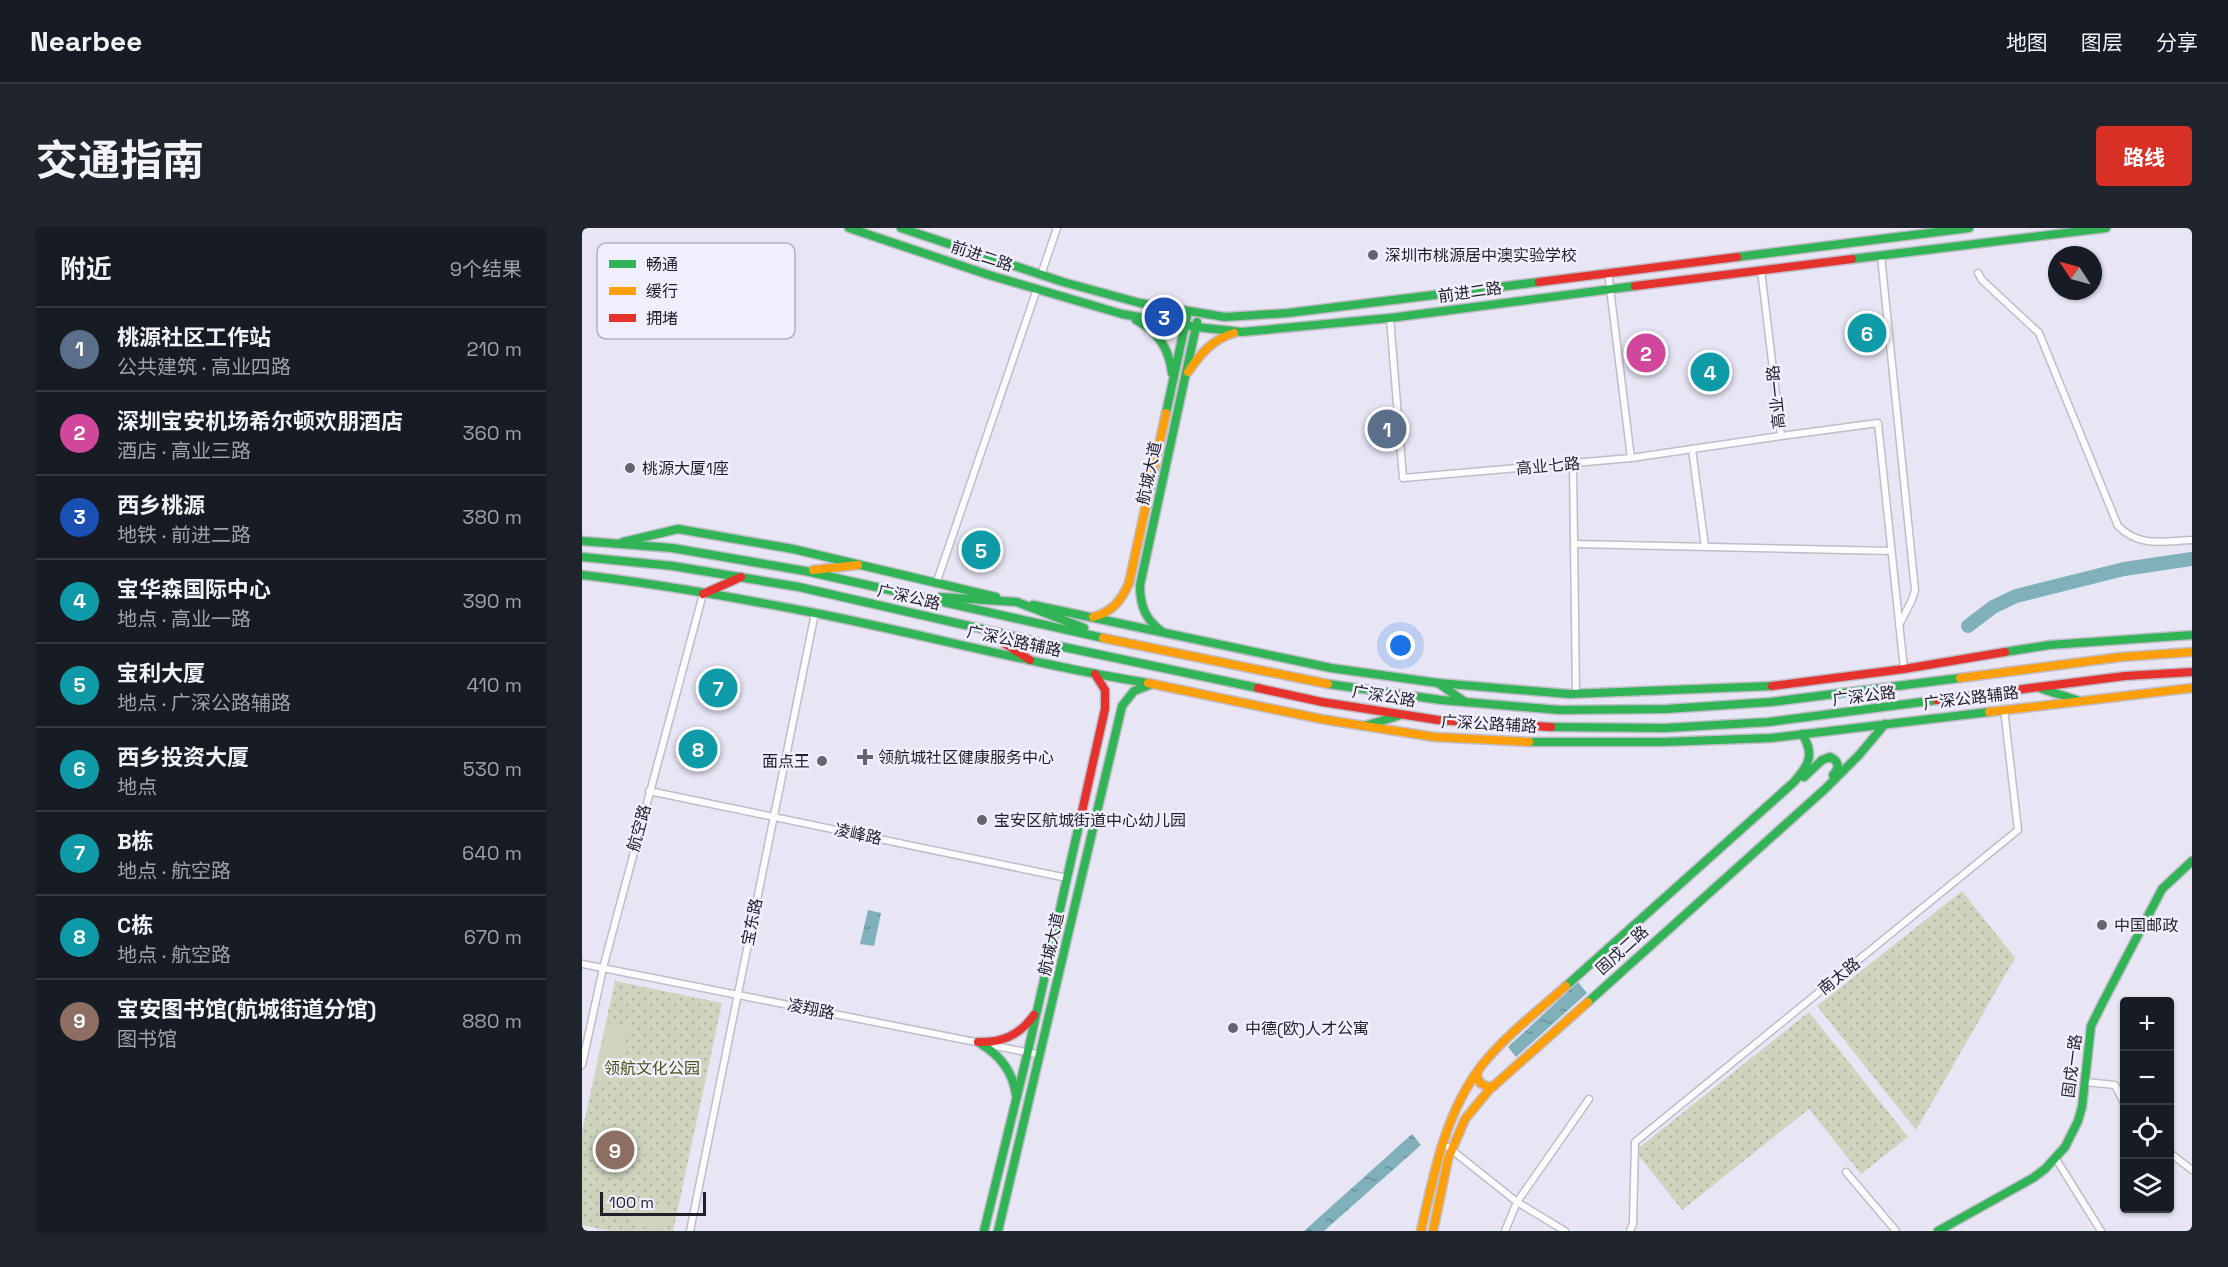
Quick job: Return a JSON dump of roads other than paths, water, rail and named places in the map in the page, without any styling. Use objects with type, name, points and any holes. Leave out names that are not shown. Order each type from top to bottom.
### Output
[{"type":"main road","name":"前进二路","points":[[849,228],[1122,314],[1196,327],[1242,332],[1390,318],[2106,228]]},
{"type":"main road","name":"前进二路","points":[[901,228],[1041,275],[1132,301],[1225,317],[1268,315],[1969,228]]},
{"type":"main road","name":"航城大道","points":[[1093,617],[1104,615],[1119,604],[1129,583],[1188,312]]},
{"type":"main road","name":"航城大道","points":[[1161,631],[1145,616],[1139,596],[1140,585],[1198,313]]},
{"type":"main road","points":[[1122,314],[1149,327],[1164,344],[1172,366],[1173,381]]},
{"type":"main road","points":[[1183,384],[1194,364],[1209,346],[1228,334],[1242,332]]},
{"type":"main road","points":[[618,544],[678,529],[793,549],[1017,602],[1331,668],[1438,683],[1576,694],[1775,686],[1904,669],[2049,645],[2192,635]]},
{"type":"main road","name":"广深公路","points":[[582,541],[672,548],[805,571],[1325,684],[1465,702],[1572,710],[1665,709],[1771,702],[2121,657],[2192,652]]},
{"type":"main road","name":"广深公路","points":[[582,558],[672,566],[799,587],[1311,700],[1438,720],[1559,728],[1665,728],[1769,722],[2125,676],[2192,672]]},
{"type":"main road","points":[[805,571],[858,565]]},
{"type":"main road","name":"广深公路辅路","points":[[582,575],[626,579],[815,613],[1095,674],[1157,684],[1322,719],[1434,737],[1555,742],[1663,742],[1771,738],[2192,688]]},
{"type":"main road","points":[[703,594],[741,577]]},
{"type":"main road","points":[[908,595],[1017,602],[1112,639]]},
{"type":"main road","points":[[982,629],[1030,660]]},
{"type":"main road","name":"航城大道","points":[[984,1231],[1028,1052],[1106,698],[1101,681],[1095,674]]},
{"type":"main road","points":[[1438,683],[1465,702]]},
{"type":"main road","name":"航城大道","points":[[998,1231],[1109,759],[1125,700],[1136,690],[1157,684]]},
{"type":"main road","points":[[2038,688],[2077,700]]},
{"type":"main road","points":[[1364,726],[1402,714]]},
{"type":"main road","name":"固戍二路","points":[[1433,1231],[1452,1150],[1466,1118],[1494,1086],[1848,767],[1885,724]]},
{"type":"main road","name":"固戍二路","points":[[1421,1231],[1441,1141],[1455,1108],[1478,1070],[1502,1043],[1768,805],[1804,769],[1809,762],[1812,748],[1802,734]]},
{"type":"main road","points":[[1094,756],[1104,750],[1108,753],[1109,759]]},
{"type":"main road","points":[[1768,805],[1822,760],[1827,757],[1835,759],[1838,764],[1837,771],[1806,800],[1787,823]]},
{"type":"main road","name":"固戍一路","points":[[1938,1231],[2033,1178],[2056,1159],[2065,1147],[2078,1121],[2091,1026],[2155,900],[2170,880],[2192,861]]},
{"type":"main road","points":[[978,1042],[997,1042],[1016,1035],[1030,1021],[1039,1003]]},
{"type":"main road","points":[[978,1042],[995,1053],[1008,1069],[1013,1079],[1016,1100]]},
{"type":"main road","points":[[1478,1070],[1477,1076],[1480,1083],[1488,1087],[1494,1086]]},
{"type":"street","points":[[1041,275],[1057,228]]},
{"type":"street","points":[[1881,256],[1915,590],[1899,625]]},
{"type":"street","name":"高业一路","points":[[1692,449],[1781,436],[1761,270]]},
{"type":"street","points":[[1608,272],[1631,458]]},
{"type":"street","points":[[1978,273],[1982,280],[2039,333],[2118,526],[2134,540],[2145,542],[2192,540]]},
{"type":"street","points":[[936,584],[1037,289]]},
{"type":"street","name":"高业七路","points":[[1390,318],[1403,478],[1573,464],[1692,449]]},
{"type":"street","points":[[1781,436],[1878,423],[1904,669]]},
{"type":"street","points":[[1692,449],[1705,547]]},
{"type":"street","points":[[1573,464],[1576,694]]},
{"type":"street","points":[[1574,544],[1891,551]]},
{"type":"street","name":"航空路","points":[[582,1065],[603,968],[703,594]]},
{"type":"street","name":"宝东路","points":[[690,1231],[815,613]]},
{"type":"street","name":"南太路","points":[[1630,1231],[1633,1224],[1635,1142],[2018,830],[2004,710]]},
{"type":"street","name":"凌峰路","points":[[649,791],[1067,878]]},
{"type":"street","name":"凌翔路","points":[[582,964],[1041,1055]]},
{"type":"street","points":[[2085,1082],[2115,1085],[2120,1095]]},
{"type":"street","points":[[1505,1231],[1517,1202],[1589,1099]]},
{"type":"street","points":[[1441,1141],[1517,1202],[1565,1231]]},
{"type":"street","points":[[2174,1157],[2192,1170]]},
{"type":"street","points":[[2056,1159],[2101,1231]]},
{"type":"street","points":[[1846,1172],[1896,1231]]},
{"type":"water","points":[[868,910],[881,913],[874,946],[860,944]]},
{"type":"water","points":[[1578,982],[1587,993],[1516,1057],[1508,1047]]},
{"type":"water","points":[[1412,1134],[1421,1145],[1324,1231],[1304,1231]]},
{"type":"waterway","points":[[1968,626],[1993,607],[2016,596],[2124,569],[2192,559]]},
{"type":"place","name":"深圳市桃源居中澳实验学校","points":[[1373,255]]},
{"type":"place","name":"西乡桃源","points":[[1164,317]]},
{"type":"place","name":"西乡投资大厦","points":[[1867,333]]},
{"type":"place","name":"深圳宝安机场希尔顿欢朋酒店","points":[[1646,353]]},
{"type":"place","name":"宝华森国际中心","points":[[1710,372]]},
{"type":"place","name":"桃源社区工作站","points":[[1387,429]]},
{"type":"place","name":"桃源大厦1座","points":[[630,468]]},
{"type":"place","name":"宝利大厦","points":[[981,550]]},
{"type":"place","name":"B栋","points":[[718,688]]},
{"type":"place","name":"C栋","points":[[698,749]]},
{"type":"place","name":"领航城社区健康服务中心","points":[[865,757]]},
{"type":"place","name":"面点王","points":[[822,761]]},
{"type":"place","name":"宝安区航城街道中心幼儿园","points":[[982,820]]},
{"type":"place","name":"中国邮政","points":[[2102,925]]},
{"type":"place","name":"中德(欧)人才公寓","points":[[1233,1028]]},
{"type":"place","name":"宝安图书馆(航城街道分馆)","points":[[615,1150]]},
{"type":"park label","name":"领航文化公园","points":[[652,1068]]}]
